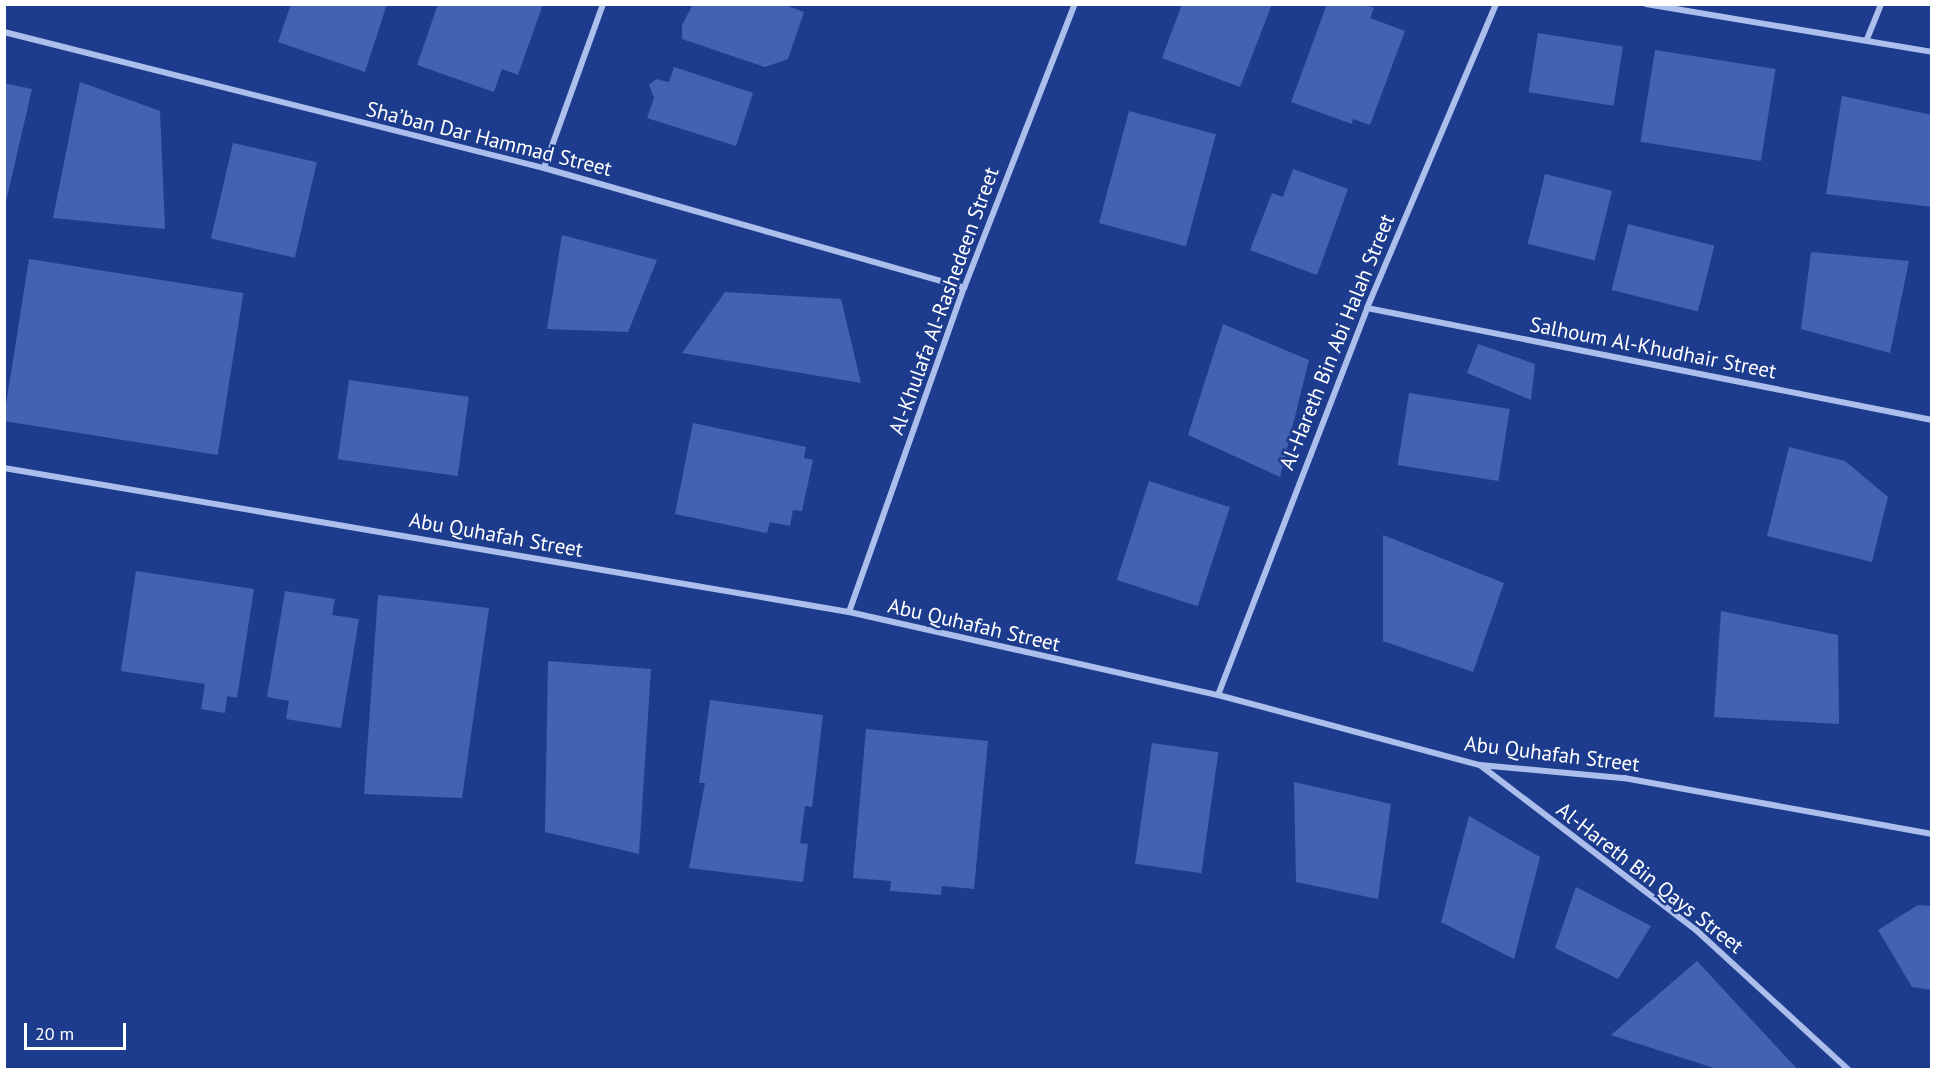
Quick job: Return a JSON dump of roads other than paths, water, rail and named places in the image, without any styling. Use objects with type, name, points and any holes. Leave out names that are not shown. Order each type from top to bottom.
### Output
[{"type":"street","points":[[544,168],[603,4]]},
{"type":"street","name":"Al-Khulafa Al-Rashedeen Street","points":[[849,612],[964,288],[1075,4]]},
{"type":"street","name":"Al-Hareth Bin Abi Halah Street","points":[[1218,695],[1367,308],[1496,4]]},
{"type":"street","points":[[1646,4],[1867,39],[1932,52]]},
{"type":"street","points":[[1867,39],[1881,4]]},
{"type":"street","name":"Sha’ban Dar Hammad Street","points":[[4,32],[544,168],[964,288]]},
{"type":"street","name":"Salhoum Al-Khudhair Street","points":[[1367,308],[1932,420]]},
{"type":"street","name":"Abu Quhafah Street","points":[[4,468],[849,612],[1218,695],[1480,765],[1624,778],[1932,834]]},
{"type":"street","name":"Al-Hareth Bin Qays Street","points":[[1480,765],[1696,930],[1849,1070]]}]
